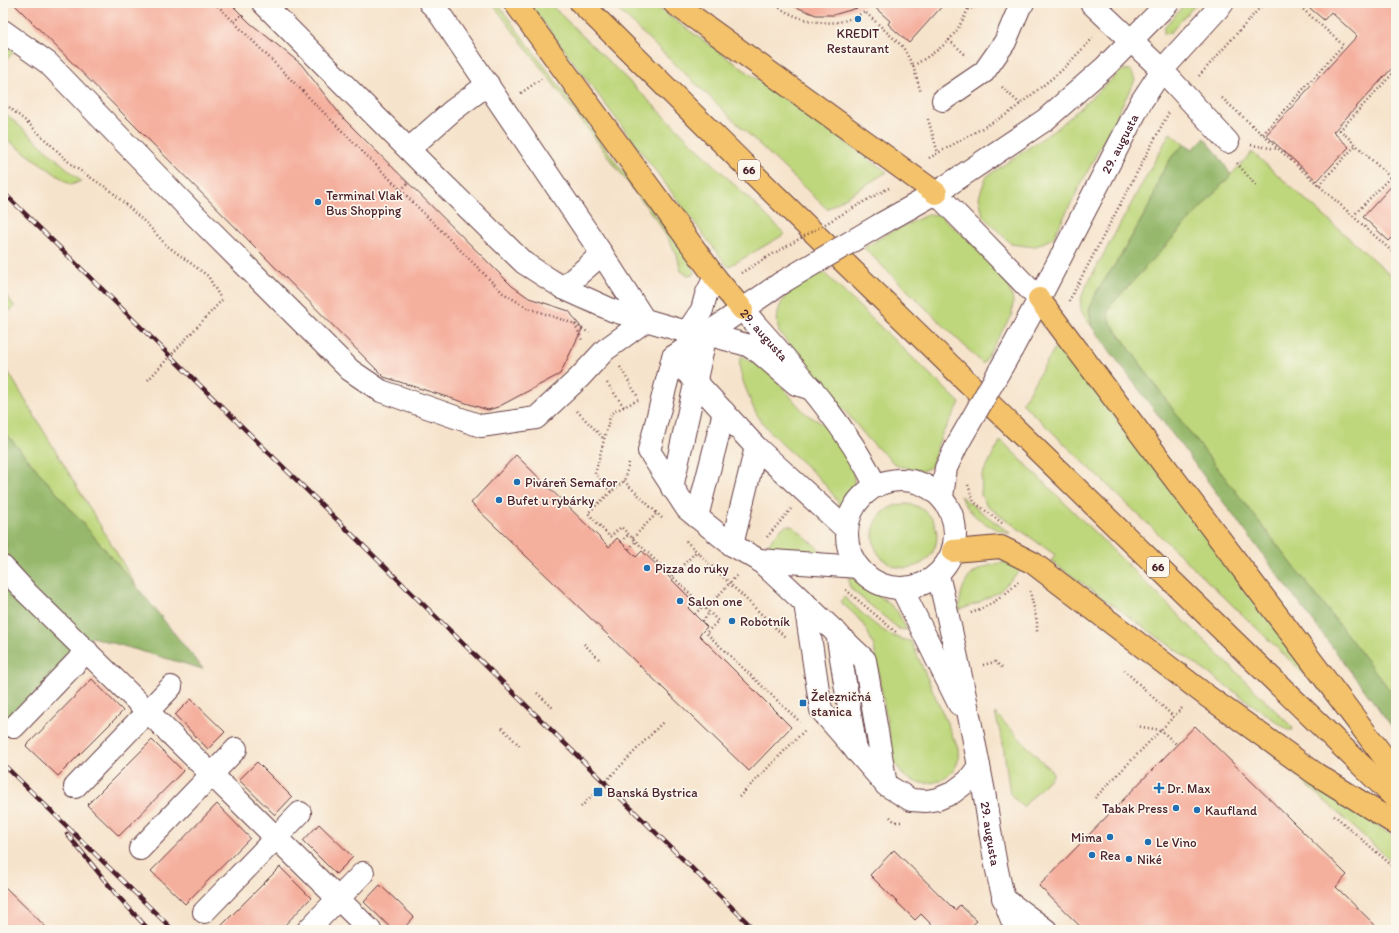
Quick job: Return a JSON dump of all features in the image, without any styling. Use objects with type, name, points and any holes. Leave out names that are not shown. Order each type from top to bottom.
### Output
[{"type":"main road","points":[[515,3],[715,277],[742,309]]},
{"type":"main road","name":"66","points":[[581,3],[774,194],[1396,799]]},
{"type":"main road","points":[[674,3],[936,194]]},
{"type":"main road","points":[[1039,299],[1396,773]]},
{"type":"main road","points":[[953,551],[1001,547],[1033,563],[1213,700],[1316,774],[1396,824]]},
{"type":"street","points":[[264,3],[524,263],[563,288],[614,311],[645,321],[747,345],[760,353],[796,384],[812,389]]},
{"type":"street","points":[[430,3],[437,10],[488,84],[645,321]]},
{"type":"street","points":[[943,100],[984,72],[1005,42],[1023,3]]},
{"type":"street","points":[[1091,3],[1162,70],[1228,142]]},
{"type":"street","name":"29. augusta","points":[[876,486],[863,460],[849,438],[812,389],[742,309],[781,283],[881,224],[936,194],[1045,120],[1106,68],[1168,3]]},
{"type":"street","name":"29. augusta","points":[[942,497],[946,468],[956,445],[1012,349],[1039,299],[1141,102],[1162,70],[1223,3]]},
{"type":"street","points":[[3,31],[48,63],[189,209],[350,370],[381,391],[481,426],[536,418],[579,378],[605,350],[645,321]]},
{"type":"street","points":[[409,149],[452,111],[488,84]]},
{"type":"street","points":[[936,194],[1039,299]]},
{"type":"street","points":[[563,288],[602,254]]},
{"type":"street","points":[[672,488],[694,381],[697,333],[706,295],[715,277]]},
{"type":"street","points":[[742,309],[697,333],[673,357],[650,451],[672,488],[687,508],[732,545],[755,558],[865,660],[886,785]]},
{"type":"street","points":[[673,357],[756,447],[847,530]]},
{"type":"street","points":[[697,517],[724,412]]},
{"type":"street","points":[[732,545],[756,447]]},
{"type":"street","points":[[893,480],[911,480],[927,486],[942,497],[953,517],[955,540],[953,551],[949,560],[938,575],[915,587],[902,589],[882,585],[873,581],[858,567],[849,550],[847,530],[848,521],[856,504],[865,494],[876,486],[893,480]]},
{"type":"street","points":[[755,558],[858,567]]},
{"type":"street","points":[[3,567],[86,651],[370,930]]},
{"type":"street","name":"29. augusta","points":[[938,575],[973,735],[1003,898],[1017,930]]},
{"type":"street","name":"29. augusta","points":[[902,589],[973,735]]},
{"type":"street","points":[[805,603],[821,710],[886,785],[911,800],[926,801],[938,799],[952,793],[968,781],[979,766]]},
{"type":"street","points":[[837,633],[856,751]]},
{"type":"street","points":[[14,727],[86,651]]},
{"type":"street","points":[[75,786],[171,687]]},
{"type":"street","points":[[140,849],[236,749]]},
{"type":"street","points":[[204,912],[300,813]]},
{"type":"street","points":[[308,930],[363,873]]},
{"type":"street","points":[[1003,898],[1046,930]]},
{"type":"path","points":[[214,3],[503,293],[528,308],[575,324],[581,336]]},
{"type":"path","points":[[773,3],[780,9],[812,22],[839,22],[865,12],[903,47],[913,66],[943,48],[959,30],[968,9],[991,3]]},
{"type":"path","points":[[1196,79],[1264,3]]},
{"type":"path","points":[[1263,134],[1343,45],[1296,3]]},
{"type":"path","points":[[234,22],[243,13]]},
{"type":"path","points":[[927,160],[1008,113],[1061,71],[1098,33]]},
{"type":"path","points":[[1390,176],[1340,130],[1396,70]]},
{"type":"path","points":[[1198,76],[1204,82]]},
{"type":"path","points":[[527,89],[542,78]]},
{"type":"path","points":[[1222,98],[1396,254]]},
{"type":"path","points":[[3,102],[28,123],[73,166],[111,191],[148,225],[166,245],[208,276],[222,300],[148,380]]},
{"type":"path","points":[[1068,303],[1170,110]]},
{"type":"path","points":[[1257,187],[1238,167],[1228,142],[1278,149]]},
{"type":"path","points":[[1319,185],[1356,145]]},
{"type":"path","points":[[1353,216],[1396,171]]},
{"type":"path","points":[[739,274],[893,185]]},
{"type":"path","points":[[616,360],[640,399],[644,402]]},
{"type":"path","points":[[606,381],[624,407]]},
{"type":"path","points":[[611,492],[595,474],[611,413],[640,399]]},
{"type":"path","points":[[584,418],[604,439]]},
{"type":"path","points":[[969,479],[968,485],[974,502],[1004,524]]},
{"type":"path","points":[[669,524],[624,481],[588,514],[610,537],[621,526],[653,560],[672,576],[678,585],[703,606],[718,621],[706,633],[801,723]]},
{"type":"path","points":[[755,558],[795,504]]},
{"type":"path","points":[[633,538],[658,513]]},
{"type":"path","points":[[621,542],[629,534]]},
{"type":"path","points":[[685,540],[786,638],[788,646]]},
{"type":"path","points":[[629,549],[636,541]]},
{"type":"path","points":[[672,576],[696,551]]},
{"type":"path","points":[[970,613],[985,607],[1010,591],[1020,580]]},
{"type":"path","points":[[706,609],[730,584]]},
{"type":"path","points":[[840,585],[893,631],[902,636]]},
{"type":"path","points":[[1029,589],[1037,621],[1037,632]]},
{"type":"path","points":[[695,614],[703,606]]},
{"type":"path","points":[[702,621],[709,613]]},
{"type":"path","points":[[584,644],[601,661]]},
{"type":"path","points":[[976,667],[995,662],[1004,669]]},
{"type":"path","points":[[1124,670],[1174,717]]},
{"type":"path","points":[[537,693],[554,709]]},
{"type":"path","points":[[1095,798],[1184,706]]},
{"type":"path","points":[[581,807],[663,722]]},
{"type":"path","points":[[1136,726],[1161,730],[1177,745]]},
{"type":"path","points":[[502,728],[521,748]]},
{"type":"path","points":[[739,797],[806,728]]},
{"type":"green space","points":[[492,3],[497,3],[690,261],[695,274],[687,275],[681,271],[677,255],[660,225]]},
{"type":"green space","points":[[529,3],[549,3],[785,234],[728,267]]},
{"type":"green space","points":[[611,3],[651,3],[887,172],[827,209]]},
{"type":"green space","points":[[1186,3],[1197,3],[1170,33],[1164,34],[1164,27]]},
{"type":"green space","points":[[3,41],[14,52],[3,63]]},
{"type":"green space","points":[[1122,70],[1131,70],[1135,80],[1053,238],[1034,247],[1011,244],[983,216],[979,197],[986,177],[1059,127]]},
{"type":"green space","points":[[3,111],[81,181],[71,185],[3,137]]},
{"type":"green space","points":[[1170,133],[1185,144],[1173,155],[1160,176],[1151,203],[1120,257],[1097,291],[1089,310],[1092,327],[1081,310],[1084,290]]},
{"type":"green space","points":[[1204,138],[1216,152],[1231,175],[1110,306],[1108,312],[1109,320],[1184,425],[1396,698],[1396,732],[1092,327],[1089,310],[1097,291],[1120,257],[1151,203],[1160,176],[1173,155],[1185,144],[1193,149]]},
{"type":"green space","points":[[1252,152],[1396,280],[1396,698],[1184,425],[1109,320],[1108,312],[1110,306]]},
{"type":"green space","points":[[929,214],[939,215],[981,250],[1001,271],[1008,284],[1013,300],[1012,314],[983,364],[864,248],[887,234]]},
{"type":"green space","points":[[823,272],[960,403],[941,436],[931,467],[922,471],[897,466],[870,441],[779,332],[777,320],[782,302],[788,294],[796,288]]},
{"type":"green space","points":[[3,291],[15,307],[3,315]]},
{"type":"green space","points":[[1059,341],[1324,693],[1022,403]]},
{"type":"green space","points":[[741,356],[759,366],[778,382],[805,413],[821,423],[832,433],[844,449],[852,466],[854,484],[850,497],[846,504],[841,508],[824,484],[769,431],[758,416],[742,377],[740,368]]},
{"type":"green space","points":[[3,363],[137,587],[3,430]]},
{"type":"green space","points":[[3,430],[137,587],[203,669],[92,637],[3,726],[3,571],[10,566],[3,527]]},
{"type":"green space","points":[[1001,440],[1292,727],[1293,730],[1288,730],[1051,561],[1055,555],[987,506],[981,495],[982,475]]},
{"type":"green space","points":[[960,496],[1011,534],[1003,532],[981,521],[969,510]]},
{"type":"green space","points":[[905,504],[917,507],[928,513],[934,524],[937,536],[934,548],[928,559],[917,565],[905,568],[893,565],[882,559],[876,548],[873,536],[876,524],[882,513],[893,507]]},
{"type":"green space","points":[[787,525],[794,527],[825,554],[775,550],[767,545],[781,529]]},
{"type":"green space","points":[[3,527],[10,566],[3,559]]},
{"type":"green space","points":[[1006,562],[1023,568],[1000,591],[976,604],[959,610],[963,589],[971,576],[985,567]]},
{"type":"green space","points":[[849,575],[869,591],[884,599],[897,611],[907,630],[899,629],[852,590],[849,585]]},
{"type":"green space","points":[[844,597],[875,624],[892,636],[911,641],[958,748],[957,764],[947,777],[933,783],[917,782],[903,775],[894,762],[874,647],[861,622],[840,602]]},
{"type":"green space","points":[[995,713],[1054,774],[1023,807],[1010,794],[1003,744]]},
{"type":"green space","points":[[1269,751],[1396,838],[1396,865]]},
{"type":"building","name":"Terminal Vlak Bus Shopping","points":[[13,3],[230,3],[250,23],[301,64],[342,117],[512,286],[529,298],[569,311],[582,329],[560,374],[498,407],[488,410],[384,377]]},
{"type":"building","points":[[786,3],[945,3],[909,43],[888,24],[890,21],[871,4],[833,15],[816,15]]},
{"type":"building","points":[[1304,3],[1396,3],[1396,64],[1333,132],[1349,147],[1317,181],[1266,135],[1357,36],[1331,12],[1324,20]]},
{"type":"building","points":[[1396,181],[1396,242],[1392,238],[1389,241],[1363,217]]},
{"type":"building","points":[[516,455],[609,547],[617,538],[636,557],[642,551],[663,571],[694,602],[688,608],[707,627],[699,635],[791,727],[749,771],[471,503]]},
{"type":"building","points":[[92,679],[123,711],[58,776],[26,746]]},
{"type":"building","points":[[191,699],[225,732],[208,749],[175,715]]},
{"type":"building","name":"Kaufland","points":[[1195,726],[1347,875],[1336,887],[1380,930],[1084,930],[1039,886]]},
{"type":"building","points":[[152,740],[183,771],[119,836],[87,805]]},
{"type":"building","points":[[257,762],[292,797],[275,815],[239,780]]},
{"type":"building","points":[[217,804],[250,838],[185,904],[151,871]]},
{"type":"building","points":[[319,824],[353,857],[336,874],[303,841]]},
{"type":"building","points":[[894,850],[955,910],[960,905],[977,921],[967,930],[937,930],[921,914],[915,920],[870,875]]},
{"type":"building","points":[[280,867],[311,898],[280,930],[217,930]]},
{"type":"building","points":[[3,885],[49,930],[3,930]]},
{"type":"building","points":[[380,885],[414,917],[402,930],[393,930],[364,902]]},
{"type":"railway","points":[[3,192],[755,930]]},
{"type":"railway","points":[[3,764],[173,930]]},
{"type":"railway","points":[[67,834],[116,894],[149,930]]},
{"type":"place","name":"KREDIT Restaurant","points":[[858,19]]},
{"type":"place","name":"Terminal Vlak Bus Shopping","points":[[318,202]]},
{"type":"place","name":"Piváreň Semafor","points":[[517,482]]},
{"type":"place","name":"Bufet u rybárky","points":[[499,500]]},
{"type":"place","name":"Pizza do ruky","points":[[647,568]]},
{"type":"place","name":"Salon one","points":[[680,601]]},
{"type":"place","name":"Robotník","points":[[732,621]]},
{"type":"place","name":"Železničná stanica","points":[[803,703]]},
{"type":"place","name":"Dr. Max","points":[[1159,788]]},
{"type":"place","name":"Banská Bystrica","points":[[598,792]]},
{"type":"place","name":"Tabak Press","points":[[1176,808]]},
{"type":"place","name":"Kaufland","points":[[1197,810]]},
{"type":"place","name":"Mima","points":[[1110,837]]},
{"type":"place","name":"Le Vino","points":[[1148,842]]},
{"type":"place","name":"Rea","points":[[1092,855]]},
{"type":"place","name":"Niké","points":[[1129,859]]}]
